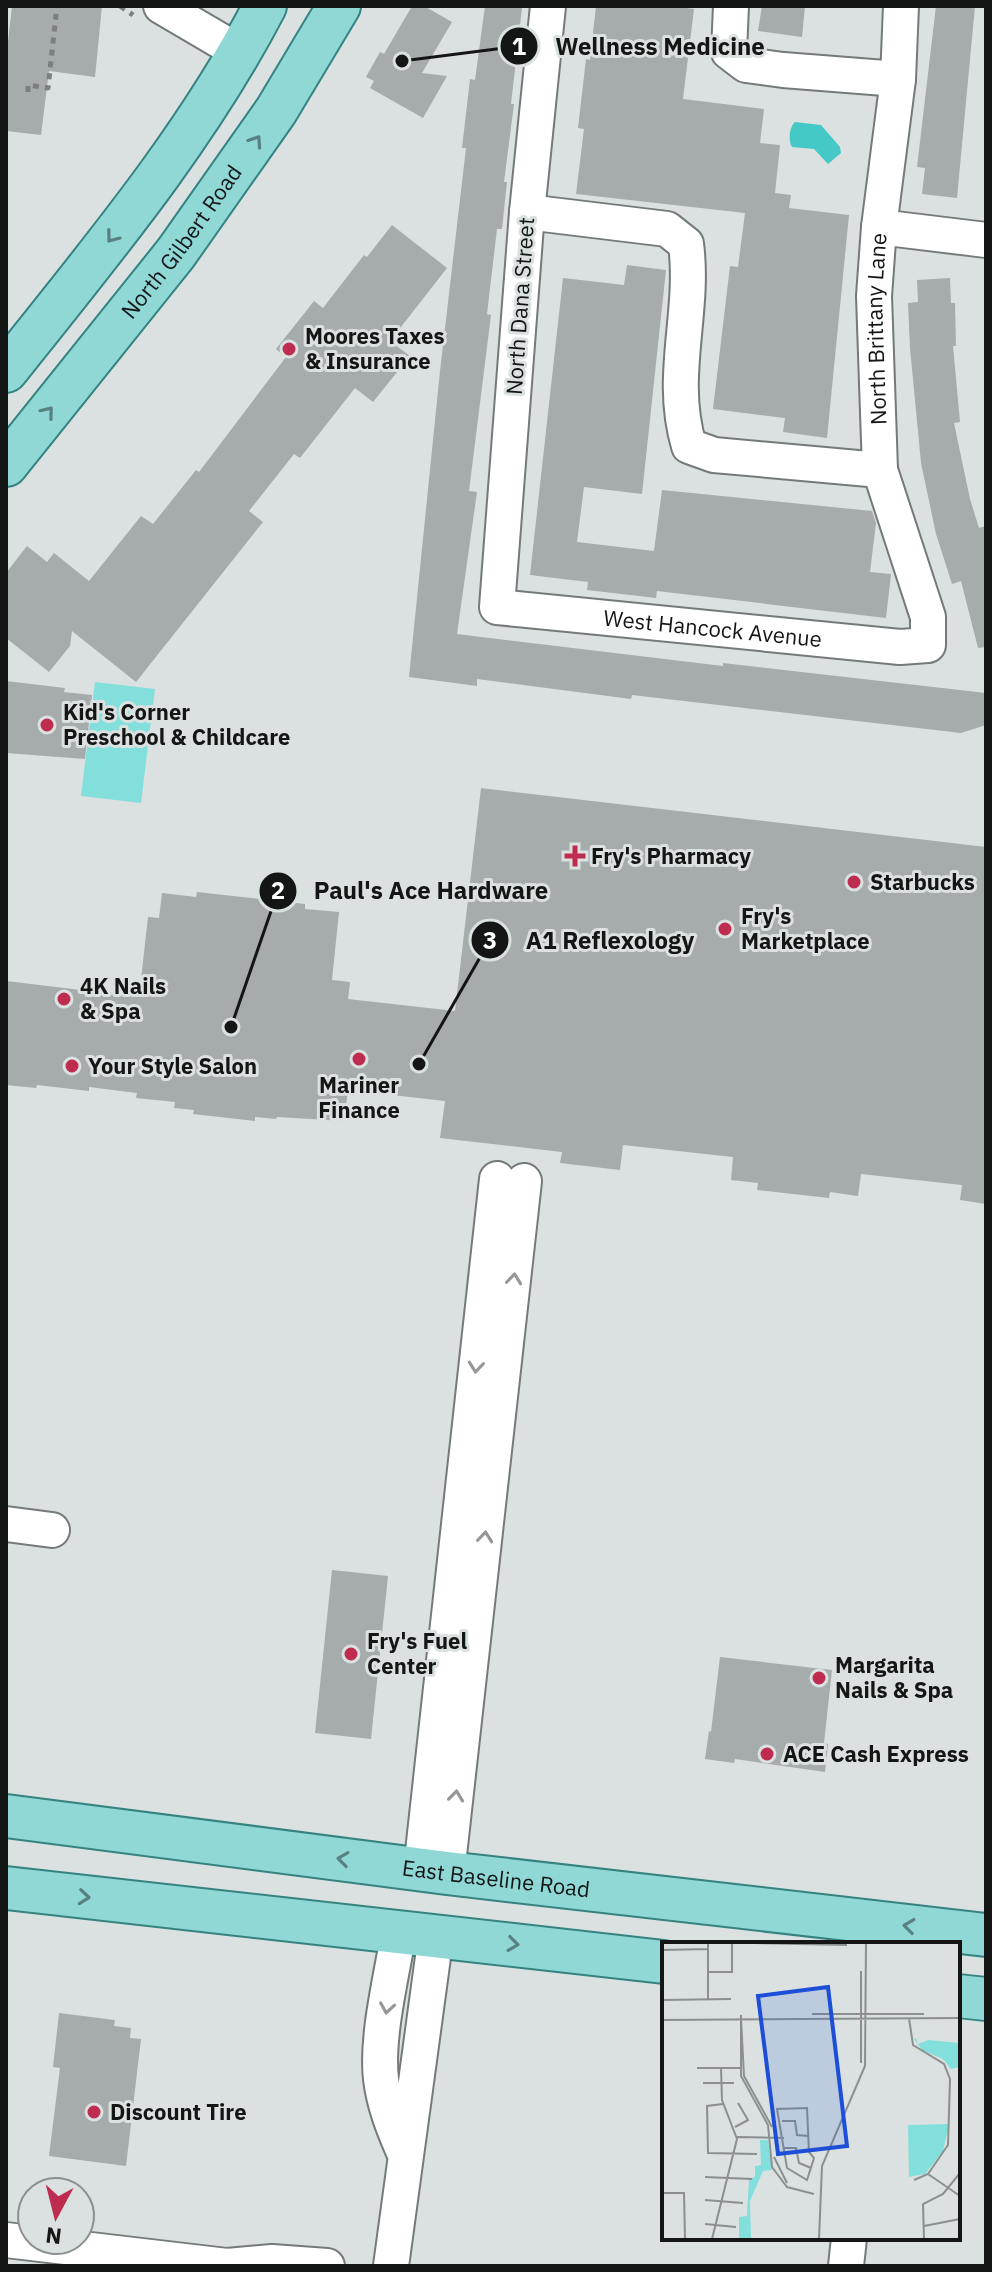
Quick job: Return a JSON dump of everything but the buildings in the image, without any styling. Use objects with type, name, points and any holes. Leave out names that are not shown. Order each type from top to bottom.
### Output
[{"type":"main road","points":[[6,371],[160,175],[241,53],[265,6]]},
{"type":"main road","name":"North Gilbert Road","points":[[6,465],[176,253],[289,92],[339,6]]},
{"type":"main road","name":"East Baseline Road","points":[[6,1816],[434,1872],[986,1935]]},
{"type":"main road","points":[[6,1888],[662,1962]]},
{"type":"main road","points":[[960,1996],[986,1999]]},
{"type":"street","points":[[161,6],[241,53]]},
{"type":"street","name":"North Dana Street","points":[[497,607],[527,212],[548,6]]},
{"type":"street","points":[[731,6],[729,52],[746,65],[898,79]]},
{"type":"street","name":"North Brittany Lane","points":[[901,6],[898,79],[879,227],[874,296],[880,470],[928,617],[928,645]]},
{"type":"street","points":[[527,212],[667,229],[686,244],[689,270],[679,378],[681,418],[689,446],[714,455],[880,470]]},
{"type":"street","points":[[879,227],[986,240]]},
{"type":"street","name":"West Hancock Avenue","points":[[497,607],[900,647],[928,645]]},
{"type":"street","points":[[434,1872],[510,1180]]},
{"type":"street","points":[[6,1524],[52,1530]]},
{"type":"street","points":[[391,2266],[405,2155],[417,1933]]},
{"type":"street","points":[[6,2240],[227,2266],[272,2262],[327,2266]]},
{"type":"street","points":[[846,2266],[849,2240]]},
{"type":"path","points":[[28,92],[28,85],[48,88],[57,6]]},
{"type":"shaded area","points":[[795,122],[821,125],[840,147],[841,153],[828,164],[814,149],[792,147],[790,134]]},
{"type":"shaded area","points":[[95,682],[155,689],[141,803],[81,796]]},
{"type":"place","name":"Wellness Medicine","points":[[402,61]]},
{"type":"place","name":"Moores Taxes & Insurance","points":[[289,349]]},
{"type":"place","name":"Kid's Corner Preschool & Childcare","points":[[47,725]]},
{"type":"place","name":"Fry's Pharmacy","points":[[575,856]]},
{"type":"place","name":"Starbucks","points":[[854,882]]},
{"type":"place","name":"Fry's Marketplace","points":[[725,929]]},
{"type":"place","name":"4K Nails & Spa","points":[[64,999]]},
{"type":"place","name":"Paul's Ace Hardware","points":[[231,1027]]},
{"type":"place","name":"Mariner Finance","points":[[359,1059]]},
{"type":"place","name":"A1 Reflexology","points":[[419,1064]]},
{"type":"place","name":"Your Style Salon","points":[[72,1066]]},
{"type":"place","name":"Fry's Fuel Center","points":[[351,1654]]},
{"type":"place","name":"Margarita Nails & Spa","points":[[819,1678]]},
{"type":"place","name":"ACE Cash Express","points":[[767,1754]]},
{"type":"place","name":"Discount Tire","points":[[94,2112]]}]
